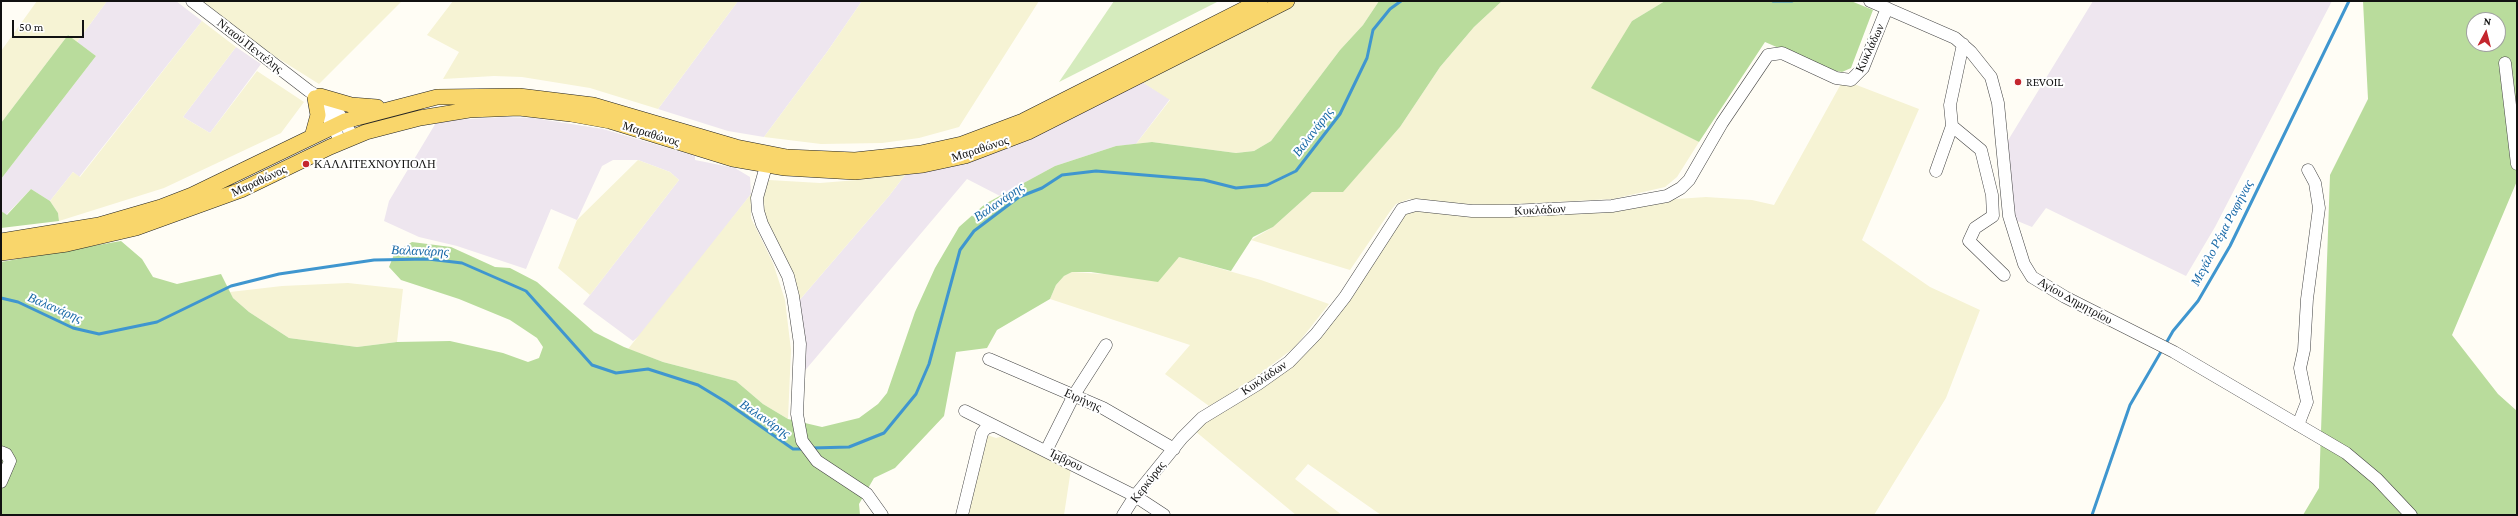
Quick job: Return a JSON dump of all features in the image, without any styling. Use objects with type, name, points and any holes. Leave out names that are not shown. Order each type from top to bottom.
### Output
[{"type":"main road","name":"Μαραθώνος","points":[[1,241],[99,225],[162,207],[192,195],[339,124],[392,108],[437,97],[459,96],[543,98],[612,110],[736,147],[770,154],[839,160],[901,156],[962,144],[1023,121],[1260,1]]},
{"type":"main road","name":"Μαραθώνος","points":[[1,253],[88,239],[166,218],[242,190],[347,139],[405,122],[452,112],[481,108],[519,108],[571,114],[610,121],[733,159],[766,166],[821,172],[855,172],[903,168],[965,156],[1043,125],[1287,1]]},
{"type":"main road","points":[[312,136],[318,115],[314,95],[354,105],[392,108]]},
{"type":"street","name":"Νταού Πεντέλης","points":[[192,1],[314,95],[334,106],[339,124],[347,139]]},
{"type":"street","name":"Αγίου Δημητρίου","points":[[1870,1],[1939,30],[1963,44],[1986,70],[1994,86],[1999,109],[2009,216],[2026,268],[2041,284],[2174,352],[2357,460],[2411,515]]},
{"type":"street","name":"Κυκλάδων","points":[[1174,449],[1202,418],[1258,384],[1289,362],[1316,334],[1345,297],[1402,209],[1416,205],[1472,211],[1509,212],[1612,206],[1666,196],[1681,188],[1689,180],[1722,123],[1768,55],[1782,52],[1836,78],[1852,80],[1863,68],[1887,8]]},
{"type":"street","points":[[1936,171],[1952,126],[1950,105],[1963,44]]},
{"type":"street","points":[[2505,63],[2517,164]]},
{"type":"street","points":[[1952,126],[1981,150],[1992,195],[1993,216],[1975,228],[1969,240],[2004,275]]},
{"type":"street","points":[[766,166],[757,198],[758,211],[764,229],[785,270],[793,296],[800,344],[797,421],[802,441],[812,456],[822,465],[862,490],[875,502],[882,515]]},
{"type":"street","points":[[2298,425],[2307,402],[2300,368],[2304,350],[2307,299],[2319,208],[2315,183],[2308,170]]},
{"type":"street","points":[[1046,451],[1074,395],[1106,346]]},
{"type":"street","name":"Ειρήνης","points":[[989,359],[1074,395],[1127,421],[1174,449]]},
{"type":"street","name":"Ίμβρου","points":[[964,411],[1135,496],[1164,515]]},
{"type":"street","points":[[962,515],[982,433],[986,428],[993,426]]},
{"type":"street","name":"Κερκύρας","points":[[1123,515],[1135,496],[1174,449]]},
{"type":"street","points":[[1,482],[9,467],[10,461],[4,453]]},
{"type":"shaded area","points":[[37,1],[107,1],[77,42],[68,35],[1,123],[1,51]]},
{"type":"shaded area","points":[[107,1],[176,1],[202,21],[79,177],[73,172],[50,201],[31,189],[6,215],[1,211],[1,179],[96,56],[77,42]]},
{"type":"shaded area","points":[[199,1],[402,1],[319,84],[257,45]]},
{"type":"shaded area","points":[[453,1],[738,1],[658,109],[590,88],[522,77],[494,76],[443,79],[459,52],[427,35]]},
{"type":"shaded area","points":[[738,1],[862,1],[827,52],[764,137],[728,131],[658,109]]},
{"type":"shaded area","points":[[862,1],[1039,1],[959,127],[919,138],[882,143],[821,144],[764,137],[827,52]]},
{"type":"shaded area","points":[[1297,1],[1379,1],[1363,25],[1340,50],[1271,141],[1254,151],[1236,153],[1152,142],[1136,144],[1170,100],[1139,80]]},
{"type":"shaded area","points":[[1502,1],[1665,1],[1632,21],[1614,99],[1699,142],[1677,177],[1665,187],[1613,199],[1494,205],[1440,203],[1409,199],[1396,204],[1391,210],[1350,270],[1251,240],[1273,227],[1312,192],[1343,191],[1400,127],[1440,67],[1474,27]]},
{"type":"shaded area","points":[[2093,1],[2332,1],[2215,227],[2186,276],[2046,208],[2032,227],[2015,220],[2007,142]]},
{"type":"shaded area","points":[[202,21],[236,47],[183,117],[210,133],[257,71],[304,102],[281,133],[164,188],[59,221],[58,213],[50,201],[73,172],[80,177]]},
{"type":"shaded area","points":[[236,47],[261,64],[210,133],[183,117]]},
{"type":"shaded area","points":[[1139,80],[1170,99],[1136,144],[1116,146],[1055,166],[1000,196],[967,179],[802,374],[797,303],[889,196],[908,171]]},
{"type":"shaded area","points":[[1842,82],[1854,84],[1919,109],[1862,240],[1930,287],[1980,310],[1946,398],[1874,515],[1381,515],[1308,464],[1295,479],[1342,515],[1296,515],[1195,431],[1213,414],[1291,363],[1408,208],[1473,213],[1706,197],[1752,200],[1774,205]]},
{"type":"shaded area","points":[[504,117],[533,118],[603,129],[695,156],[695,160],[735,168],[750,177],[751,194],[645,331],[633,341],[583,304],[679,180],[670,172],[638,160],[613,160],[602,166],[577,220],[551,209],[526,269],[457,246],[419,237],[384,221],[389,201],[437,121]]},
{"type":"shaded area","points":[[638,160],[670,172],[679,180],[590,295],[558,268],[577,220]]},
{"type":"shaded area","points":[[908,171],[889,196],[797,303],[762,211],[763,186],[769,180],[820,183],[870,179]]},
{"type":"shaded area","points":[[751,194],[751,218],[773,263],[785,300],[791,350],[788,419],[763,404],[736,381],[663,362],[628,349]]},
{"type":"shaded area","points":[[1179,257],[1261,280],[1329,304],[1295,347],[1232,395],[1209,406],[1165,374],[1190,345],[1050,299],[1056,285],[1064,276],[1072,272],[1119,275]]},
{"type":"shaded area","points":[[348,283],[403,289],[397,342],[357,347],[289,338],[249,312],[233,298],[230,292],[282,286]]},
{"type":"shaded area","points":[[984,434],[996,438],[1003,436],[1071,469],[1064,515],[965,515]]},
{"type":"green space","points":[[1114,1],[1219,1],[1059,82]]},
{"type":"green space","points":[[1379,1],[1502,1],[1474,27],[1440,67],[1400,127],[1343,192],[1312,192],[1273,227],[1253,237],[1231,271],[1179,257],[1158,282],[1091,272],[1072,272],[1064,276],[1056,285],[1050,299],[997,330],[987,348],[956,352],[944,416],[895,468],[874,478],[859,504],[860,515],[1,515],[1,262],[121,241],[142,259],[153,277],[177,284],[221,274],[233,298],[249,312],[289,338],[357,347],[397,342],[450,341],[503,353],[528,362],[539,358],[543,347],[537,338],[510,320],[459,299],[401,280],[389,267],[395,252],[412,242],[451,247],[495,267],[510,268],[537,282],[594,332],[624,347],[663,362],[736,381],[763,404],[788,419],[822,427],[859,418],[878,404],[887,393],[915,312],[935,268],[959,227],[985,204],[1055,166],[1116,146],[1152,142],[1236,153],[1254,151],[1271,141],[1340,50],[1363,25]]},
{"type":"green space","points":[[1665,1],[1851,1],[1873,10],[1851,68],[1842,72],[1830,70],[1765,42],[1699,142],[1591,88],[1632,21]]},
{"type":"green space","points":[[2363,1],[2517,1],[2517,181],[2452,335],[2498,394],[2517,411],[2517,515],[2303,515],[2319,488],[2330,175],[2368,99]]},
{"type":"green space","points":[[68,35],[96,56],[1,179],[1,123]]},
{"type":"green space","points":[[31,189],[50,201],[58,213],[59,221],[1,228],[1,211],[7,215]]},
{"type":"waterway","name":"Βαλανάρης","points":[[812,448],[849,447],[884,433],[916,394],[929,364],[960,250],[974,231],[1019,197],[1042,188],[1062,175],[1096,171],[1204,180],[1236,188],[1267,185],[1296,171],[1340,114],[1367,58],[1373,30],[1390,9],[1401,1]]},
{"type":"waterway","name":"Βαλανάρης","points":[[1773,1],[1792,1]]},
{"type":"waterway","name":"Μεγάλο Ρέμα Ραφήνας","points":[[2165,345],[2173,331],[2198,301],[2230,246],[2349,1]]},
{"type":"waterway","name":"Βαλανάρης","points":[[1,298],[18,302],[73,328],[99,334],[157,322],[231,286],[279,274],[374,260],[428,259],[462,263],[526,291],[592,365],[616,373],[648,369],[698,385],[726,402],[793,449],[805,449]]},
{"type":"waterway","name":"Μεγάλο Ρέμα Ραφήνας","points":[[2092,515],[2130,405],[2162,350]]},
{"type":"place","name":"REVOIL","points":[[2018,82]]},
{"type":"place","name":"ΚΑΛΛΙΤΕΧΝΟΥΠΟΛΗ","points":[[306,164]]}]
